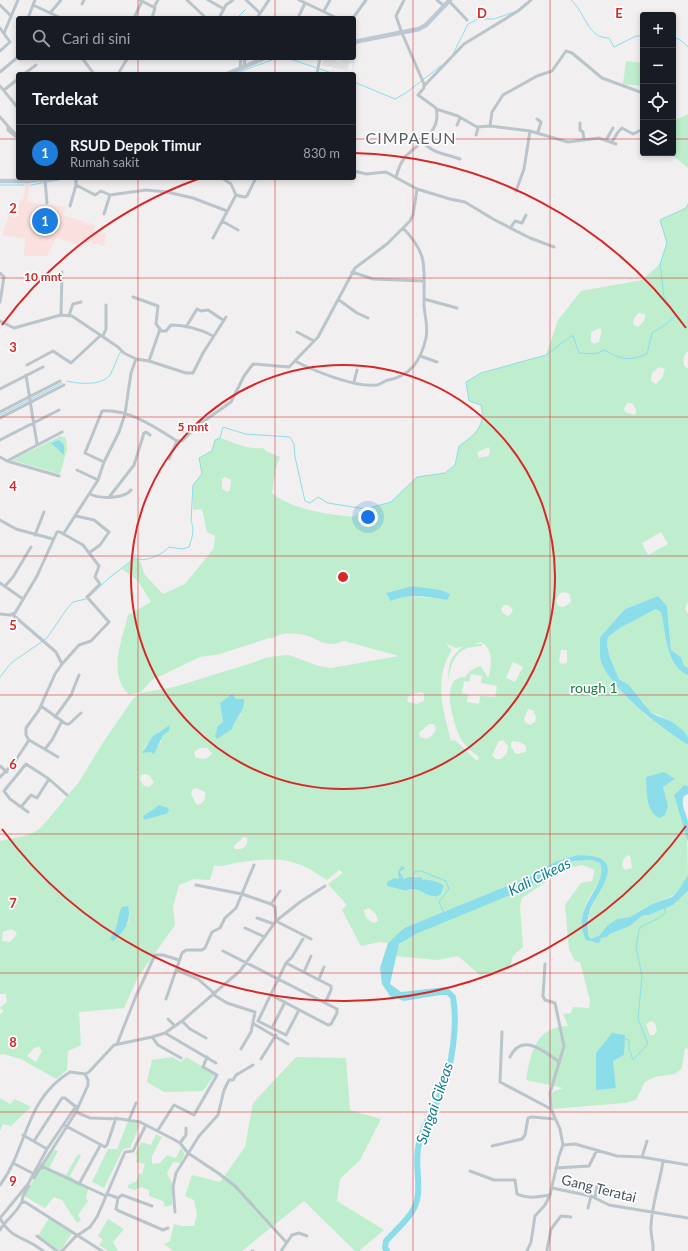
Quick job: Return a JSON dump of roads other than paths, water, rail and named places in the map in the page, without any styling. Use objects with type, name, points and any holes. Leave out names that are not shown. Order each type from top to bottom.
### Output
[{"type":"main road","points":[[356,42],[402,34],[426,25],[450,1]]},
{"type":"main road","points":[[231,72],[260,60]]},
{"type":"main road","points":[[0,181],[45,182],[48,180]]},
{"type":"street","points":[[4,33],[18,0]]},
{"type":"street","points":[[29,16],[35,0]]},
{"type":"street","points":[[50,13],[60,0]]},
{"type":"street","points":[[82,4],[84,0]]},
{"type":"street","points":[[135,16],[141,0],[154,7]]},
{"type":"street","points":[[153,16],[155,10],[154,7],[158,0]]},
{"type":"street","points":[[187,0],[204,16]]},
{"type":"street","points":[[208,0],[224,10]]},
{"type":"street","points":[[220,16],[233,0]]},
{"type":"street","points":[[246,0],[260,13]]},
{"type":"street","points":[[258,16],[269,0]]},
{"type":"street","points":[[299,0],[333,16]]},
{"type":"street","points":[[324,11],[330,0]]},
{"type":"street","points":[[354,16],[366,0]]},
{"type":"street","points":[[404,0],[396,16],[402,34],[424,85]]},
{"type":"street","points":[[437,0],[444,6]]},
{"type":"street","points":[[531,0],[513,14],[464,44],[424,85],[419,93],[419,97],[436,109],[460,118],[478,128],[490,126],[538,132],[568,142],[599,138],[616,144]]},
{"type":"street","points":[[450,1],[467,20]]},
{"type":"street","points":[[299,16],[305,3]]},
{"type":"street","points":[[33,5],[57,16]]},
{"type":"street","points":[[0,6],[12,16]]},
{"type":"street","points":[[0,28],[9,43],[0,51]]},
{"type":"street","points":[[490,126],[492,112],[503,95],[537,76],[552,71],[566,51],[572,53],[602,78],[640,92]]},
{"type":"street","points":[[0,72],[16,59]]},
{"type":"street","points":[[84,60],[92,72]]},
{"type":"street","points":[[120,72],[126,60]]},
{"type":"street","points":[[241,60],[242,67]]},
{"type":"street","points":[[242,67],[244,60]]},
{"type":"street","points":[[318,72],[320,60]]},
{"type":"street","points":[[26,72],[36,64]]},
{"type":"street","points":[[4,90],[16,81]]},
{"type":"street","points":[[0,86],[16,105]]},
{"type":"street","points":[[396,177],[402,161],[434,128],[437,117],[436,109]]},
{"type":"street","points":[[0,117],[16,135]]},
{"type":"street","points":[[457,126],[460,118]]},
{"type":"street","points":[[537,119],[541,122],[538,132]]},
{"type":"street","points":[[580,123],[580,130],[583,132],[584,140]]},
{"type":"street","points":[[476,135],[478,128]]},
{"type":"street","points":[[606,140],[613,128]]},
{"type":"street","points":[[612,142],[622,128],[632,134],[640,130]]},
{"type":"street","points":[[516,191],[524,169],[530,131]]},
{"type":"street","points":[[422,142],[440,155],[450,155],[460,159]]},
{"type":"street","points":[[356,172],[366,174],[383,171],[417,189],[468,203],[486,215],[512,227],[530,238],[554,247]]},
{"type":"street","points":[[70,206],[76,180]]},
{"type":"street","points":[[225,180],[231,184],[236,195],[241,197],[247,196],[255,180]]},
{"type":"street","points":[[45,182],[47,203]]},
{"type":"street","points":[[76,185],[95,195],[101,191],[110,195],[146,190],[162,191],[193,198],[227,210]]},
{"type":"street","points":[[169,459],[177,441],[185,438],[197,426],[231,402],[244,376],[253,364],[286,368],[289,367],[314,341],[321,332],[329,314],[340,300],[352,272],[403,228],[413,215],[417,189]]},
{"type":"street","points":[[104,214],[110,195]]},
{"type":"street","points":[[213,238],[236,195]]},
{"type":"street","points":[[512,227],[515,221],[522,224],[526,214]]},
{"type":"street","points":[[222,221],[238,230]]},
{"type":"street","points":[[295,361],[313,370],[346,381],[376,385],[387,380],[398,379],[412,368],[420,356],[428,327],[424,299],[422,253],[416,242],[403,228]]},
{"type":"street","points":[[0,272],[4,277],[0,302]]},
{"type":"street","points":[[61,315],[62,272]]},
{"type":"street","points":[[352,272],[373,278],[424,280]]},
{"type":"street","points":[[133,297],[158,306],[156,324],[160,328],[149,361]]},
{"type":"street","points":[[424,299],[457,308]]},
{"type":"street","points":[[340,300],[357,313],[368,318]]},
{"type":"street","points":[[69,315],[73,304],[81,302]]},
{"type":"street","points":[[27,365],[53,351],[71,363],[102,336],[106,329],[106,305]]},
{"type":"street","points":[[186,327],[197,309],[201,311],[208,310],[224,320]]},
{"type":"street","points":[[0,321],[10,327],[17,328],[61,315],[69,315],[84,322],[124,353],[136,359],[149,361],[186,373],[193,373],[213,336],[226,317]]},
{"type":"street","points":[[159,331],[166,331],[171,326],[186,327],[213,336]]},
{"type":"street","points":[[297,332],[314,341]]},
{"type":"street","points":[[420,356],[437,362]]},
{"type":"street","points":[[64,534],[98,480],[104,462],[119,432],[125,414],[131,373],[136,359]]},
{"type":"street","points":[[0,388],[43,367]]},
{"type":"street","points":[[354,382],[357,370]]},
{"type":"street","points":[[26,375],[37,444]]},
{"type":"street","points":[[0,418],[60,381]]},
{"type":"street","points":[[0,412],[64,385]]},
{"type":"street","points":[[0,440],[59,410]]},
{"type":"street","points":[[104,462],[85,453],[102,412],[114,411],[125,414],[145,422],[177,441]]},
{"type":"street","points":[[7,461],[62,432]]},
{"type":"street","points":[[110,496],[134,465],[144,433],[146,432],[150,435]]},
{"type":"street","points":[[0,457],[7,461],[58,476]]},
{"type":"street","points":[[77,470],[98,480]]},
{"type":"street","points":[[90,494],[101,498],[126,494],[131,490]]},
{"type":"street","points":[[35,535],[44,512]]},
{"type":"street","points":[[76,516],[94,520],[109,532],[100,545],[89,553]]},
{"type":"street","points":[[0,520],[16,529],[52,539]]},
{"type":"street","points":[[13,615],[37,576],[52,539],[57,532],[64,534],[82,545],[99,566],[95,578],[100,584],[87,598],[109,622],[91,641],[79,645],[62,664],[55,674],[41,706],[26,728],[26,735],[29,740],[58,757]]},
{"type":"street","points":[[5,586],[13,577],[31,547]]},
{"type":"street","points":[[0,583],[23,599]]},
{"type":"street","points":[[0,614],[13,615],[56,652],[62,664]]},
{"type":"street","points":[[55,717],[71,695],[79,675]]},
{"type":"street","points":[[41,706],[55,717],[69,724],[81,713]]},
{"type":"street","points":[[45,749],[52,740],[62,721]]},
{"type":"street","points":[[0,777],[7,772],[29,740]]},
{"type":"street","points":[[28,812],[4,791],[26,764],[49,779],[67,795]]},
{"type":"street","points":[[0,766],[7,772]]},
{"type":"street","points":[[21,807],[31,795],[38,798],[49,779]]},
{"type":"street","points":[[166,1000],[183,951],[205,948],[212,932],[220,928],[225,918],[235,908],[254,865]]},
{"type":"street","points":[[196,885],[242,894],[271,904],[275,907],[275,923]]},
{"type":"street","points":[[0,1185],[13,1163],[23,1135],[39,1103],[54,1083],[70,1072],[85,1074],[93,1068],[107,1050],[117,1044],[165,1033],[182,1021],[240,971],[275,923],[300,902],[325,886]]},
{"type":"street","points":[[271,904],[280,891]]},
{"type":"street","points":[[257,918],[275,923],[311,939]]},
{"type":"street","points":[[245,928],[265,938]]},
{"type":"street","points":[[299,1010],[288,1034],[284,1035],[258,1021],[286,963],[292,957],[303,939]]},
{"type":"street","points":[[223,951],[325,1003],[337,1011],[330,1025],[270,995]]},
{"type":"street","points":[[117,1044],[136,996],[156,955],[163,955],[179,960]]},
{"type":"street","points":[[304,972],[311,956]]},
{"type":"street","points":[[286,963],[332,987],[325,1003]]},
{"type":"street","points":[[527,1251],[531,1242],[536,1215],[545,1205],[550,1195],[563,1145],[560,1129],[551,1109],[550,1093],[564,1046],[564,1040],[555,1003],[544,998],[545,964]]},
{"type":"street","points":[[318,979],[324,967]]},
{"type":"street","points":[[177,970],[198,979],[214,994],[227,1003],[255,1012],[254,1024],[241,1049]]},
{"type":"street","points":[[272,1028],[285,1002]]},
{"type":"street","points":[[168,1019],[175,1026]]},
{"type":"street","points":[[182,1021],[190,1029],[206,1038]]},
{"type":"street","points":[[254,1024],[288,1044]]},
{"type":"street","points":[[502,1032],[500,1082],[551,1109]]},
{"type":"street","points":[[165,1033],[216,1063]]},
{"type":"street","points":[[261,1059],[276,1036]]},
{"type":"street","points":[[152,1037],[158,1045],[181,1058]]},
{"type":"street","points":[[510,1057],[517,1048],[529,1044],[537,1047],[559,1062]]},
{"type":"street","points":[[158,1130],[174,1105],[194,1115],[217,1075],[202,1067],[206,1057]]},
{"type":"street","points":[[175,1212],[174,1179],[200,1136],[218,1115],[224,1090],[229,1080],[233,1080],[236,1075],[253,1066]]},
{"type":"street","points":[[0,1230],[3,1224],[22,1202],[23,1196],[76,1108],[88,1085],[88,1080],[85,1074]]},
{"type":"street","points":[[34,1141],[63,1098],[90,1118],[116,1118],[146,1125],[180,1143],[188,1154],[235,1186],[286,1242]]},
{"type":"street","points":[[129,1120],[136,1103]]},
{"type":"street","points":[[43,1251],[34,1244],[7,1231],[0,1218],[22,1192],[34,1174],[47,1149],[76,1108]]},
{"type":"street","points":[[66,1126],[100,1146],[105,1147],[116,1118]]},
{"type":"street","points":[[492,1146],[522,1139],[525,1135],[528,1118],[555,1119]]},
{"type":"street","points":[[62,1251],[75,1237],[90,1227],[97,1217],[125,1152],[133,1151],[146,1125]]},
{"type":"street","points":[[180,1143],[186,1135],[186,1128]]},
{"type":"street","points":[[23,1135],[47,1149]]},
{"type":"street","points":[[642,1157],[647,1141]]},
{"type":"street","points":[[563,1145],[575,1144],[616,1156],[642,1157],[688,1165]]},
{"type":"street","points":[[79,1184],[100,1146]]},
{"type":"street","points":[[556,1168],[589,1166],[597,1150]]},
{"type":"street","points":[[653,1251],[650,1228],[652,1211],[663,1161]]},
{"type":"street","points":[[13,1163],[34,1174]]},
{"type":"street","points":[[41,1166],[106,1195],[118,1198],[122,1195],[152,1206]]},
{"type":"street","points":[[470,1170],[494,1180],[515,1180],[517,1194],[521,1196],[530,1198],[550,1195]]},
{"type":"street","points":[[588,1208],[597,1186]]},
{"type":"street","name":"Gang Teratai","points":[[552,1188],[593,1197],[609,1205],[688,1218]]},
{"type":"street","points":[[118,1198],[116,1208],[119,1211],[163,1230],[168,1228]]},
{"type":"street","points":[[22,1202],[30,1205],[102,1251]]},
{"type":"street","points":[[551,1251],[547,1250],[551,1228],[561,1216],[571,1217]]},
{"type":"street","points":[[281,1251],[289,1237],[295,1234],[307,1236]]},
{"type":"street","points":[[37,1236],[57,1251]]},
{"type":"water","points":[[59,440],[64,445],[64,455],[51,443]]},
{"type":"water","points":[[412,586],[441,590],[450,594],[447,600],[411,596],[391,601],[386,593]]},
{"type":"water","points":[[658,596],[667,606],[671,650],[681,657],[684,666],[688,668],[688,675],[680,670],[671,656],[661,612],[656,609],[620,628],[608,637],[607,645],[609,655],[619,679],[629,685],[651,713],[672,722],[684,731],[688,737],[688,745],[652,719],[627,697],[607,673],[600,659],[600,637],[625,609]]},
{"type":"water","points":[[232,694],[236,699],[244,699],[243,708],[232,729],[217,739],[215,736],[218,726],[223,722],[220,703]]},
{"type":"water","points":[[170,725],[169,731],[163,735],[154,754],[150,752],[142,753],[153,736]]},
{"type":"water","points":[[664,772],[675,779],[663,787],[668,806],[665,815],[659,818],[654,815],[649,805],[646,777]]},
{"type":"water","points":[[684,785],[688,786],[688,794],[684,796],[683,806],[688,822],[688,842],[674,795]]},
{"type":"water","points":[[159,805],[168,808],[169,811],[166,814],[144,820],[143,816]]},
{"type":"water","name":"Kali Cikeas","points":[[578,855],[599,858],[605,862],[608,867],[606,880],[588,916],[588,935],[591,939],[600,935],[607,926],[617,919],[630,917],[652,904],[672,897],[678,891],[688,875],[688,891],[673,905],[649,915],[643,915],[630,926],[610,934],[607,937],[601,938],[600,942],[597,943],[586,940],[582,928],[582,917],[585,907],[599,881],[601,872],[600,863],[592,860],[573,861],[518,892],[416,934],[399,944],[390,984],[401,992],[446,987],[446,994],[404,1001],[390,996],[382,984],[380,968],[388,943],[404,928],[529,877],[557,861]]},
{"type":"water","points":[[402,866],[405,868],[400,872],[404,879],[409,877],[421,877],[423,880],[437,882],[444,886],[441,894],[432,896],[415,889],[406,891],[387,886],[387,882],[394,878],[399,879],[398,872]]},
{"type":"water","points":[[128,906],[129,916],[126,926],[121,934],[113,941],[110,939],[117,926],[120,911],[122,907]]},
{"type":"water","points":[[612,1033],[625,1035],[624,1055],[613,1061],[616,1088],[596,1090],[596,1053]]},
{"type":"waterway","points":[[571,0],[576,5],[591,29],[596,34],[609,38],[614,47],[636,36],[640,36]]},
{"type":"waterway","points":[[239,16],[246,9]]},
{"type":"waterway","points":[[453,54],[468,24],[478,19],[494,19],[514,12]]},
{"type":"waterway","points":[[676,38],[679,39],[688,47]]},
{"type":"waterway","points":[[239,72],[272,60]]},
{"type":"waterway","points":[[293,60],[317,68]]},
{"type":"waterway","points":[[356,83],[395,99],[406,93],[442,65]]},
{"type":"waterway","points":[[320,69],[329,72]]},
{"type":"waterway","points":[[31,185],[58,180]]},
{"type":"waterway","points":[[0,185],[24,185]]},
{"type":"waterway","points":[[89,597],[109,578],[135,558],[144,560],[148,559],[162,553],[169,547],[182,549],[189,547],[193,531],[191,521],[193,485],[202,474],[199,458],[212,451],[215,440],[220,438],[223,427],[245,434],[290,437],[294,444],[295,457],[305,501],[310,503],[318,497],[328,503],[365,509],[391,502],[417,477],[445,473],[455,465],[459,446],[474,434],[482,419],[481,405],[469,401],[466,382],[481,373],[546,355],[571,336],[573,336],[579,353],[595,354],[605,350],[621,358],[636,358],[647,354],[652,333],[668,323],[676,315],[664,297],[660,264],[667,243],[660,220],[686,208],[688,204]]},
{"type":"waterway","points":[[67,381],[78,383],[96,383],[106,379],[110,375],[121,351]]},
{"type":"waterway","points":[[0,415],[62,383]]},
{"type":"waterway","points":[[0,677],[11,663],[47,638],[73,602],[86,599]]},
{"type":"waterway","points":[[413,878],[415,871],[421,871],[446,881],[449,889],[439,902],[444,913]]},
{"type":"waterway","points":[[625,1039],[629,1040],[629,1049],[633,1060],[648,1044],[638,1019],[642,976],[636,947],[639,930],[642,926],[666,913],[664,908]]},
{"type":"waterway","name":"Sungai Cikeas","points":[[387,1251],[385,1248],[386,1241],[404,1222],[415,1206],[418,1194],[418,1149],[424,1127],[445,1083],[451,1059],[455,1020],[453,997],[448,992],[439,992]]},
{"type":"place","name":"RSUD Depok Timur","points":[[45,221]]},
{"type":"district","name":"CIMPAEUN","points":[[411,137]]},
{"type":"park label","name":"rough 1","points":[[594,687]]}]
